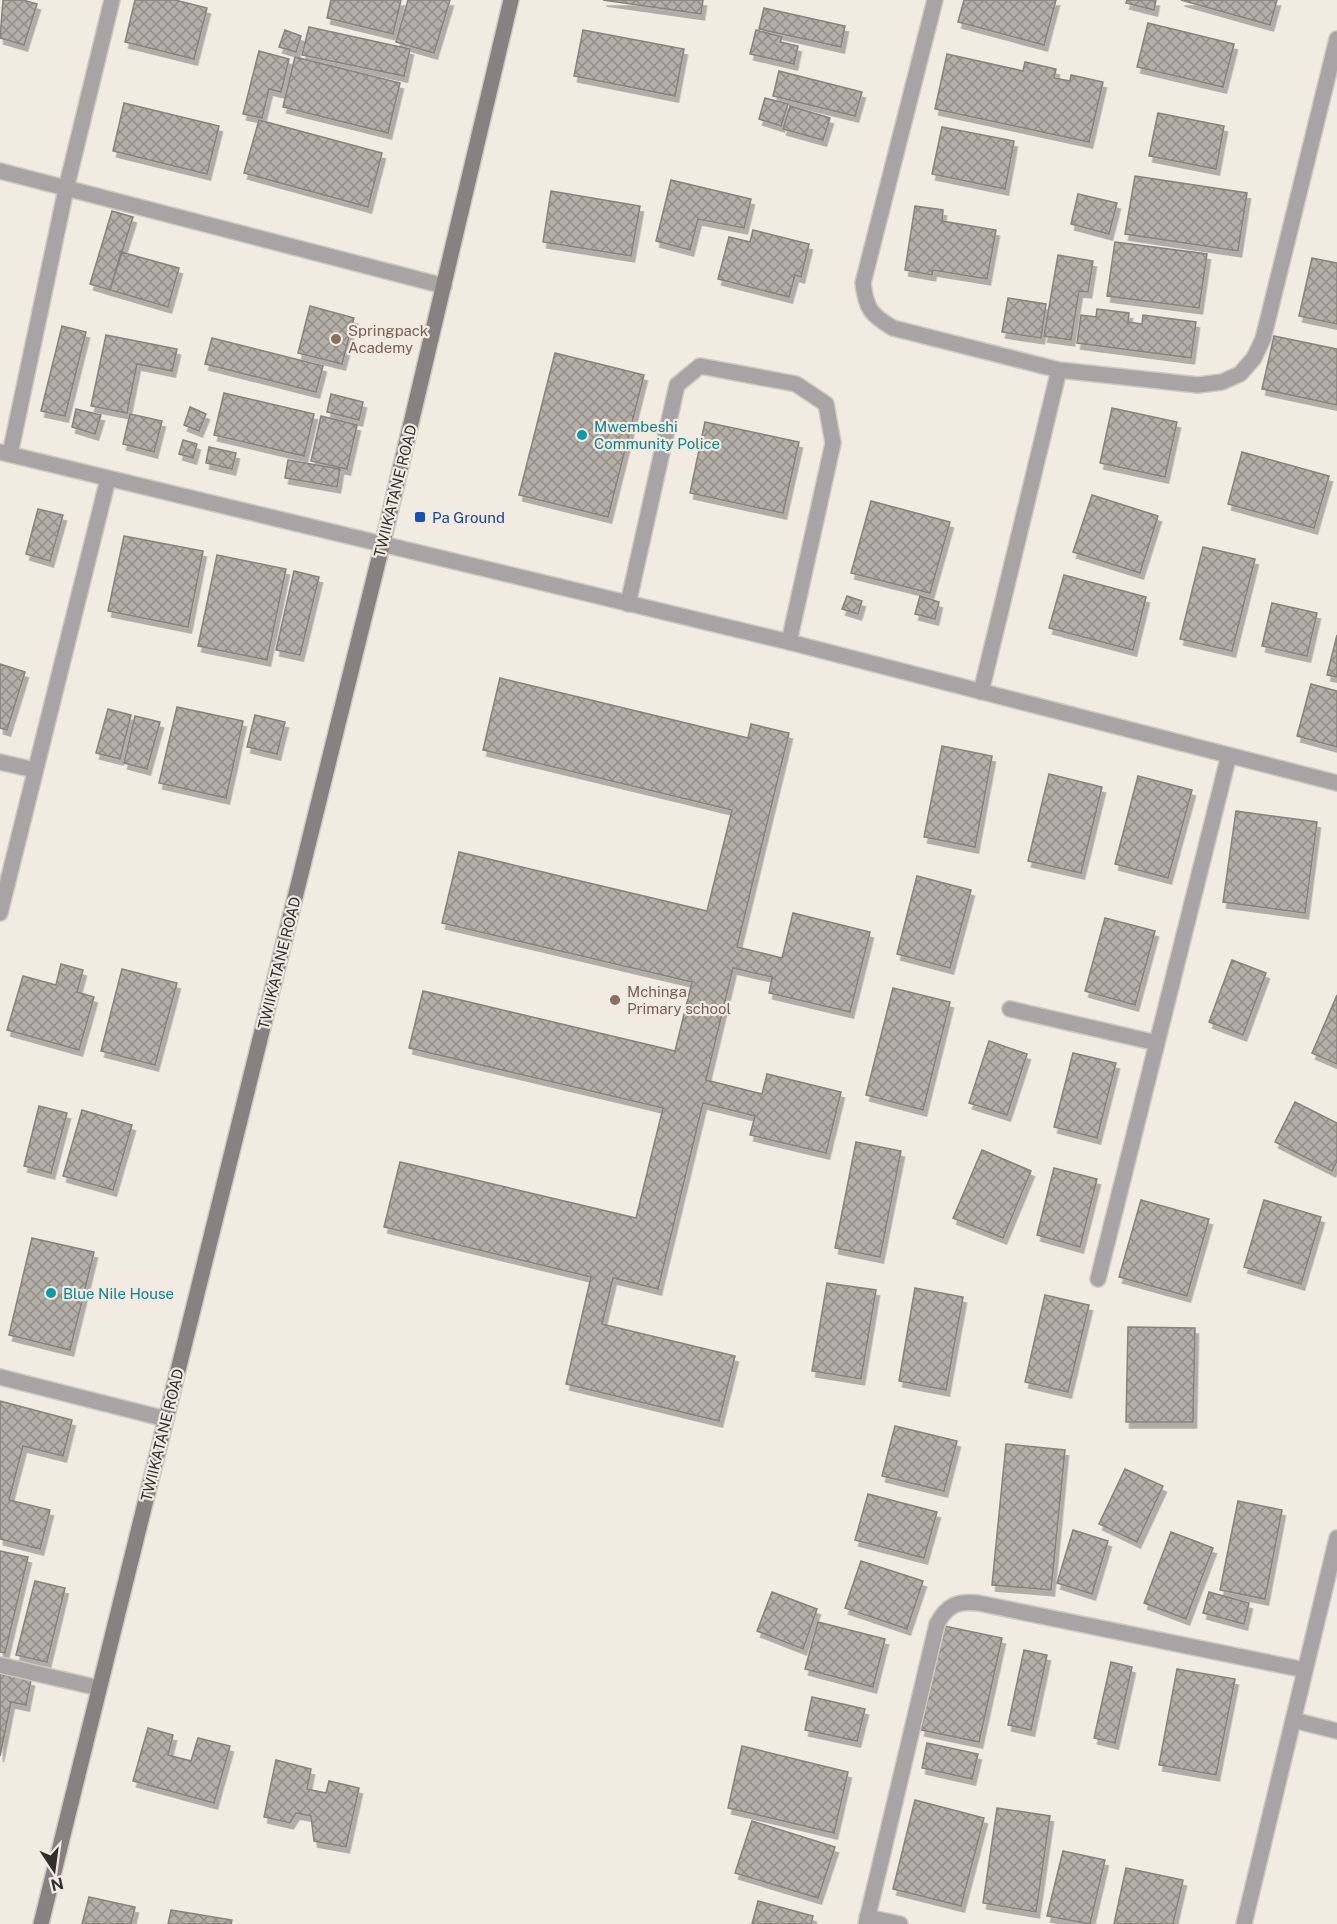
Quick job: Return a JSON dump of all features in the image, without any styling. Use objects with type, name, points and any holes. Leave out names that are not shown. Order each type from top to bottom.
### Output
[{"type":"main road","name":"TWIIKATANE ROAD","points":[[41,1924],[381,546],[511,0]]},
{"type":"street","points":[[112,0],[5,453],[381,546],[789,642],[1337,783]]},
{"type":"street","points":[[935,0],[863,283],[865,301],[874,317],[893,327],[1059,370],[1198,385],[1222,382],[1240,374],[1254,358],[1263,339],[1337,39]]},
{"type":"street","points":[[0,171],[444,286]]},
{"type":"street","points":[[628,604],[677,385],[700,366],[796,384],[826,404],[834,443],[789,642]]},
{"type":"street","points":[[981,692],[1059,370]]},
{"type":"street","points":[[0,913],[108,479]]},
{"type":"street","points":[[1098,1280],[1229,755]]},
{"type":"street","points":[[0,762],[35,770]]},
{"type":"street","points":[[1010,1009],[1157,1043]]},
{"type":"street","points":[[0,1377],[166,1419]]},
{"type":"street","points":[[1244,1924],[1337,1538]]},
{"type":"street","points":[[900,1924],[866,1920],[937,1623],[945,1609],[960,1601],[978,1603],[1305,1670]]},
{"type":"street","points":[[0,1665],[99,1688]]},
{"type":"street","points":[[1293,1720],[1337,1731]]},
{"type":"building","points":[[3,0],[23,0],[37,4],[24,45],[0,38]]},
{"type":"building","points":[[135,0],[175,0],[207,8],[194,59],[125,42]]},
{"type":"building","points":[[331,0],[401,0],[393,34],[327,18]]},
{"type":"building","points":[[408,0],[450,0],[434,53],[396,42]]},
{"type":"building","points":[[603,0],[703,0],[701,14]]},
{"type":"building","points":[[964,0],[1056,0],[1044,45],[958,22]]},
{"type":"building","points":[[1127,0],[1156,0],[1154,10],[1126,3]]},
{"type":"building","points":[[1181,0],[1277,0],[1270,25]]},
{"type":"building","points":[[764,8],[845,26],[841,47],[759,29]]},
{"type":"building","points":[[1148,23],[1234,44],[1223,87],[1137,67]]},
{"type":"building","points":[[309,27],[410,49],[404,76],[302,55]]},
{"type":"building","points":[[285,30],[301,36],[296,52],[279,47]]},
{"type":"building","points":[[583,30],[684,49],[675,96],[574,76]]},
{"type":"building","points":[[756,30],[782,37],[780,42],[798,46],[794,64],[750,54]]},
{"type":"building","points":[[259,51],[289,59],[281,92],[269,89],[262,118],[243,114]]},
{"type":"building","points":[[947,54],[1023,71],[1025,62],[1056,69],[1054,78],[1070,81],[1071,75],[1103,82],[1089,142],[935,109]]},
{"type":"building","points":[[295,57],[400,83],[388,133],[283,107]]},
{"type":"building","points":[[779,71],[862,92],[855,116],[773,96]]},
{"type":"building","points":[[765,98],[788,104],[781,126],[759,119]]},
{"type":"building","points":[[124,103],[219,126],[207,174],[113,151]]},
{"type":"building","points":[[790,106],[830,118],[823,140],[783,129]]},
{"type":"building","points":[[1158,113],[1224,126],[1216,169],[1149,156]]},
{"type":"building","points":[[259,120],[382,153],[368,207],[244,173]]},
{"type":"building","points":[[942,127],[1014,141],[1005,189],[932,174]]},
{"type":"building","points":[[1135,176],[1247,193],[1238,251],[1125,234]]},
{"type":"building","points":[[671,180],[751,199],[744,228],[698,219],[690,250],[656,241]]},
{"type":"building","points":[[551,191],[640,206],[631,256],[543,242]]},
{"type":"building","points":[[1078,194],[1117,203],[1109,234],[1071,224]]},
{"type":"building","points":[[915,206],[943,210],[942,221],[996,230],[987,279],[933,270],[932,275],[905,270]]},
{"type":"building","points":[[112,211],[133,217],[110,290],[90,284]]},
{"type":"building","points":[[753,230],[809,244],[801,277],[795,275],[789,297],[718,279],[729,237],[750,242]]},
{"type":"building","points":[[1115,242],[1207,254],[1199,308],[1107,296]]},
{"type":"building","points":[[121,252],[179,268],[168,307],[110,290]]},
{"type":"building","points":[[1058,255],[1093,261],[1088,292],[1079,291],[1071,340],[1044,336]]},
{"type":"building","points":[[1312,258],[1337,263],[1337,324],[1299,316]]},
{"type":"building","points":[[1008,298],[1046,304],[1041,338],[1002,332]]},
{"type":"building","points":[[310,306],[354,318],[342,364],[298,353]]},
{"type":"building","points":[[1097,309],[1129,313],[1128,322],[1142,324],[1143,315],[1196,322],[1191,358],[1077,343],[1081,315],[1096,317]]},
{"type":"building","points":[[62,326],[86,332],[65,416],[41,411]]},
{"type":"building","points":[[106,335],[177,349],[172,371],[137,364],[127,413],[91,406]]},
{"type":"building","points":[[1274,336],[1337,349],[1337,405],[1262,389]]},
{"type":"building","points":[[212,338],[323,366],[316,392],[205,364]]},
{"type":"building","name":"Mwembeshi Community Police","points":[[555,353],[644,375],[608,517],[519,495]]},
{"type":"building","points":[[224,393],[314,414],[304,456],[214,435]]},
{"type":"building","points":[[331,394],[363,402],[359,420],[327,412]]},
{"type":"building","points":[[190,407],[206,414],[199,431],[184,425]]},
{"type":"building","points":[[1112,408],[1177,422],[1165,477],[1100,463]]},
{"type":"building","points":[[76,409],[101,415],[95,434],[72,427]]},
{"type":"building","points":[[130,414],[162,421],[154,452],[123,444]]},
{"type":"building","points":[[321,416],[357,425],[347,469],[311,461]]},
{"type":"building","points":[[705,422],[799,442],[783,513],[690,493]]},
{"type":"building","points":[[183,440],[197,444],[193,458],[179,454]]},
{"type":"building","points":[[209,447],[236,453],[232,469],[206,463]]},
{"type":"building","points":[[1242,452],[1329,476],[1314,528],[1228,504]]},
{"type":"building","points":[[288,460],[340,469],[337,487],[285,478]]},
{"type":"building","points":[[1092,495],[1158,516],[1140,573],[1073,552]]},
{"type":"building","points":[[871,501],[950,522],[930,593],[851,573]]},
{"type":"building","points":[[38,509],[63,515],[50,561],[26,554]]},
{"type":"building","points":[[124,536],[203,551],[188,627],[108,611]]},
{"type":"building","points":[[1203,547],[1255,559],[1232,651],[1180,639]]},
{"type":"building","points":[[217,555],[286,569],[267,660],[198,646]]},
{"type":"building","points":[[294,571],[319,577],[300,655],[276,650]]},
{"type":"building","points":[[1064,575],[1146,597],[1133,650],[1049,628]]},
{"type":"building","points":[[847,596],[862,601],[858,614],[842,609]]},
{"type":"building","points":[[920,596],[939,602],[935,619],[915,614]]},
{"type":"building","points":[[1272,603],[1317,613],[1307,656],[1262,646]]},
{"type":"building","points":[[1337,635],[1337,677],[1327,675]]},
{"type":"building","points":[[0,664],[25,672],[7,730],[0,728]]},
{"type":"building","name":"Mchinga Primary school","points":[[500,678],[748,738],[751,724],[789,733],[737,947],[782,958],[793,913],[870,932],[850,1012],[769,993],[772,977],[733,968],[706,1080],[762,1094],[767,1074],[841,1092],[826,1153],[750,1135],[755,1116],[703,1103],[658,1289],[613,1278],[602,1324],[735,1356],[719,1421],[566,1384],[591,1277],[384,1227],[400,1162],[636,1218],[663,1108],[409,1048],[423,991],[675,1051],[692,982],[442,923],[459,852],[707,911],[732,810],[483,750]]},
{"type":"building","points":[[1311,684],[1337,691],[1337,747],[1297,736]]},
{"type":"building","points":[[177,707],[243,721],[226,798],[159,783]]},
{"type":"building","points":[[108,709],[131,715],[120,759],[96,753]]},
{"type":"building","points":[[255,715],[285,722],[277,754],[247,747]]},
{"type":"building","points":[[135,716],[160,722],[147,769],[124,763]]},
{"type":"building","points":[[942,746],[992,756],[975,847],[924,837]]},
{"type":"building","points":[[1049,774],[1102,787],[1081,873],[1028,861]]},
{"type":"building","points":[[1138,776],[1192,790],[1168,878],[1115,864]]},
{"type":"building","points":[[1236,811],[1317,822],[1305,913],[1223,902]]},
{"type":"building","points":[[917,876],[971,890],[950,968],[897,954]]},
{"type":"building","points":[[1105,918],[1155,931],[1135,1005],[1085,991]]},
{"type":"building","points":[[1232,960],[1266,973],[1243,1035],[1209,1022]]},
{"type":"building","points":[[61,964],[83,970],[77,992],[94,997],[79,1050],[7,1030],[23,976],[56,985]]},
{"type":"building","points":[[122,969],[177,983],[155,1065],[101,1051]]},
{"type":"building","points":[[893,988],[950,1002],[923,1110],[866,1095]]},
{"type":"building","points":[[1337,995],[1337,1064],[1312,1053]]},
{"type":"building","points":[[989,1041],[1027,1054],[1007,1115],[969,1103]]},
{"type":"building","points":[[1073,1053],[1116,1063],[1097,1138],[1054,1127]]},
{"type":"building","points":[[1295,1102],[1337,1123],[1337,1161],[1332,1171],[1275,1142]]},
{"type":"building","points":[[39,1106],[67,1113],[51,1173],[24,1166]]},
{"type":"building","points":[[82,1110],[132,1125],[113,1190],[63,1176]]},
{"type":"building","points":[[856,1142],[901,1151],[880,1257],[835,1248]]},
{"type":"building","points":[[982,1150],[1031,1171],[1003,1238],[953,1218]]},
{"type":"building","points":[[1054,1168],[1097,1179],[1080,1247],[1037,1235]]},
{"type":"building","points":[[1141,1200],[1209,1219],[1187,1296],[1119,1277]]},
{"type":"building","points":[[1264,1200],[1321,1217],[1301,1284],[1244,1267]]},
{"type":"building","name":"Blue Nile House","points":[[32,1238],[94,1252],[70,1350],[9,1335]]},
{"type":"building","points":[[827,1283],[876,1290],[861,1379],[812,1371]]},
{"type":"building","points":[[915,1288],[963,1297],[946,1390],[899,1381]]},
{"type":"building","points":[[1045,1295],[1089,1305],[1068,1392],[1025,1382]]},
{"type":"building","points":[[1128,1327],[1195,1328],[1193,1422],[1126,1422]]},
{"type":"building","points":[[0,1401],[72,1420],[63,1456],[23,1446],[9,1500],[50,1510],[40,1549],[0,1539]]},
{"type":"building","points":[[895,1426],[957,1441],[944,1491],[882,1476]]},
{"type":"building","points":[[1006,1444],[1065,1450],[1051,1590],[992,1585]]},
{"type":"building","points":[[1125,1469],[1163,1486],[1137,1542],[1099,1524]]},
{"type":"building","points":[[868,1494],[937,1512],[924,1558],[855,1540]]},
{"type":"building","points":[[1238,1501],[1282,1510],[1265,1599],[1220,1590]]},
{"type":"building","points":[[1073,1530],[1108,1541],[1092,1594],[1057,1583]]},
{"type":"building","points":[[1171,1532],[1213,1548],[1186,1619],[1144,1603]]},
{"type":"building","points":[[0,1551],[28,1557],[5,1653],[0,1652]]},
{"type":"building","points":[[861,1561],[923,1581],[907,1629],[845,1608]]},
{"type":"building","points":[[35,1581],[65,1588],[47,1662],[16,1655]]},
{"type":"building","points":[[772,1592],[817,1609],[803,1649],[757,1631]]},
{"type":"building","points":[[1209,1592],[1249,1603],[1244,1624],[1203,1613]]},
{"type":"building","points":[[818,1622],[885,1639],[873,1687],[805,1669]]},
{"type":"building","points":[[944,1626],[1002,1638],[979,1742],[921,1730]]},
{"type":"building","points":[[1024,1650],[1047,1655],[1031,1730],[1008,1725]]},
{"type":"building","points":[[1111,1662],[1132,1667],[1115,1743],[1094,1738]]},
{"type":"building","points":[[1177,1669],[1235,1679],[1216,1775],[1159,1765]]},
{"type":"building","points":[[0,1674],[31,1680],[26,1705],[11,1702],[0,1756]]},
{"type":"building","points":[[812,1697],[865,1709],[857,1741],[805,1730]]},
{"type":"building","points":[[148,1728],[173,1735],[168,1755],[191,1761],[198,1738],[230,1746],[214,1803],[133,1781]]},
{"type":"building","points":[[927,1743],[978,1754],[972,1779],[922,1768]]},
{"type":"building","points":[[742,1746],[848,1772],[834,1833],[728,1808]]},
{"type":"building","points":[[276,1760],[311,1769],[307,1789],[326,1793],[329,1781],[359,1788],[346,1847],[314,1841],[311,1816],[296,1813],[290,1823],[264,1817]]},
{"type":"building","points":[[915,1800],[984,1818],[961,1906],[893,1889]]},
{"type":"building","points":[[997,1808],[1050,1816],[1036,1912],[983,1903]]},
{"type":"building","points":[[752,1821],[835,1847],[818,1898],[735,1873]]},
{"type":"building","points":[[1063,1851],[1105,1860],[1090,1924],[1047,1916]]},
{"type":"building","points":[[1126,1868],[1183,1880],[1173,1924],[1114,1924]]},
{"type":"building","points":[[89,1897],[135,1907],[131,1924],[82,1924]]},
{"type":"building","points":[[758,1901],[813,1916],[811,1924],[752,1924]]},
{"type":"building","points":[[171,1910],[232,1920],[231,1924],[168,1924]]},
{"type":"place","name":"Springpack Academy","points":[[336,339]]},
{"type":"place","name":"Mwembeshi Community Police","points":[[582,435]]},
{"type":"place","name":"Pa Ground","points":[[420,517]]},
{"type":"place","name":"Mchinga Primary school","points":[[615,1000]]},
{"type":"place","name":"Blue Nile House","points":[[51,1293]]}]
